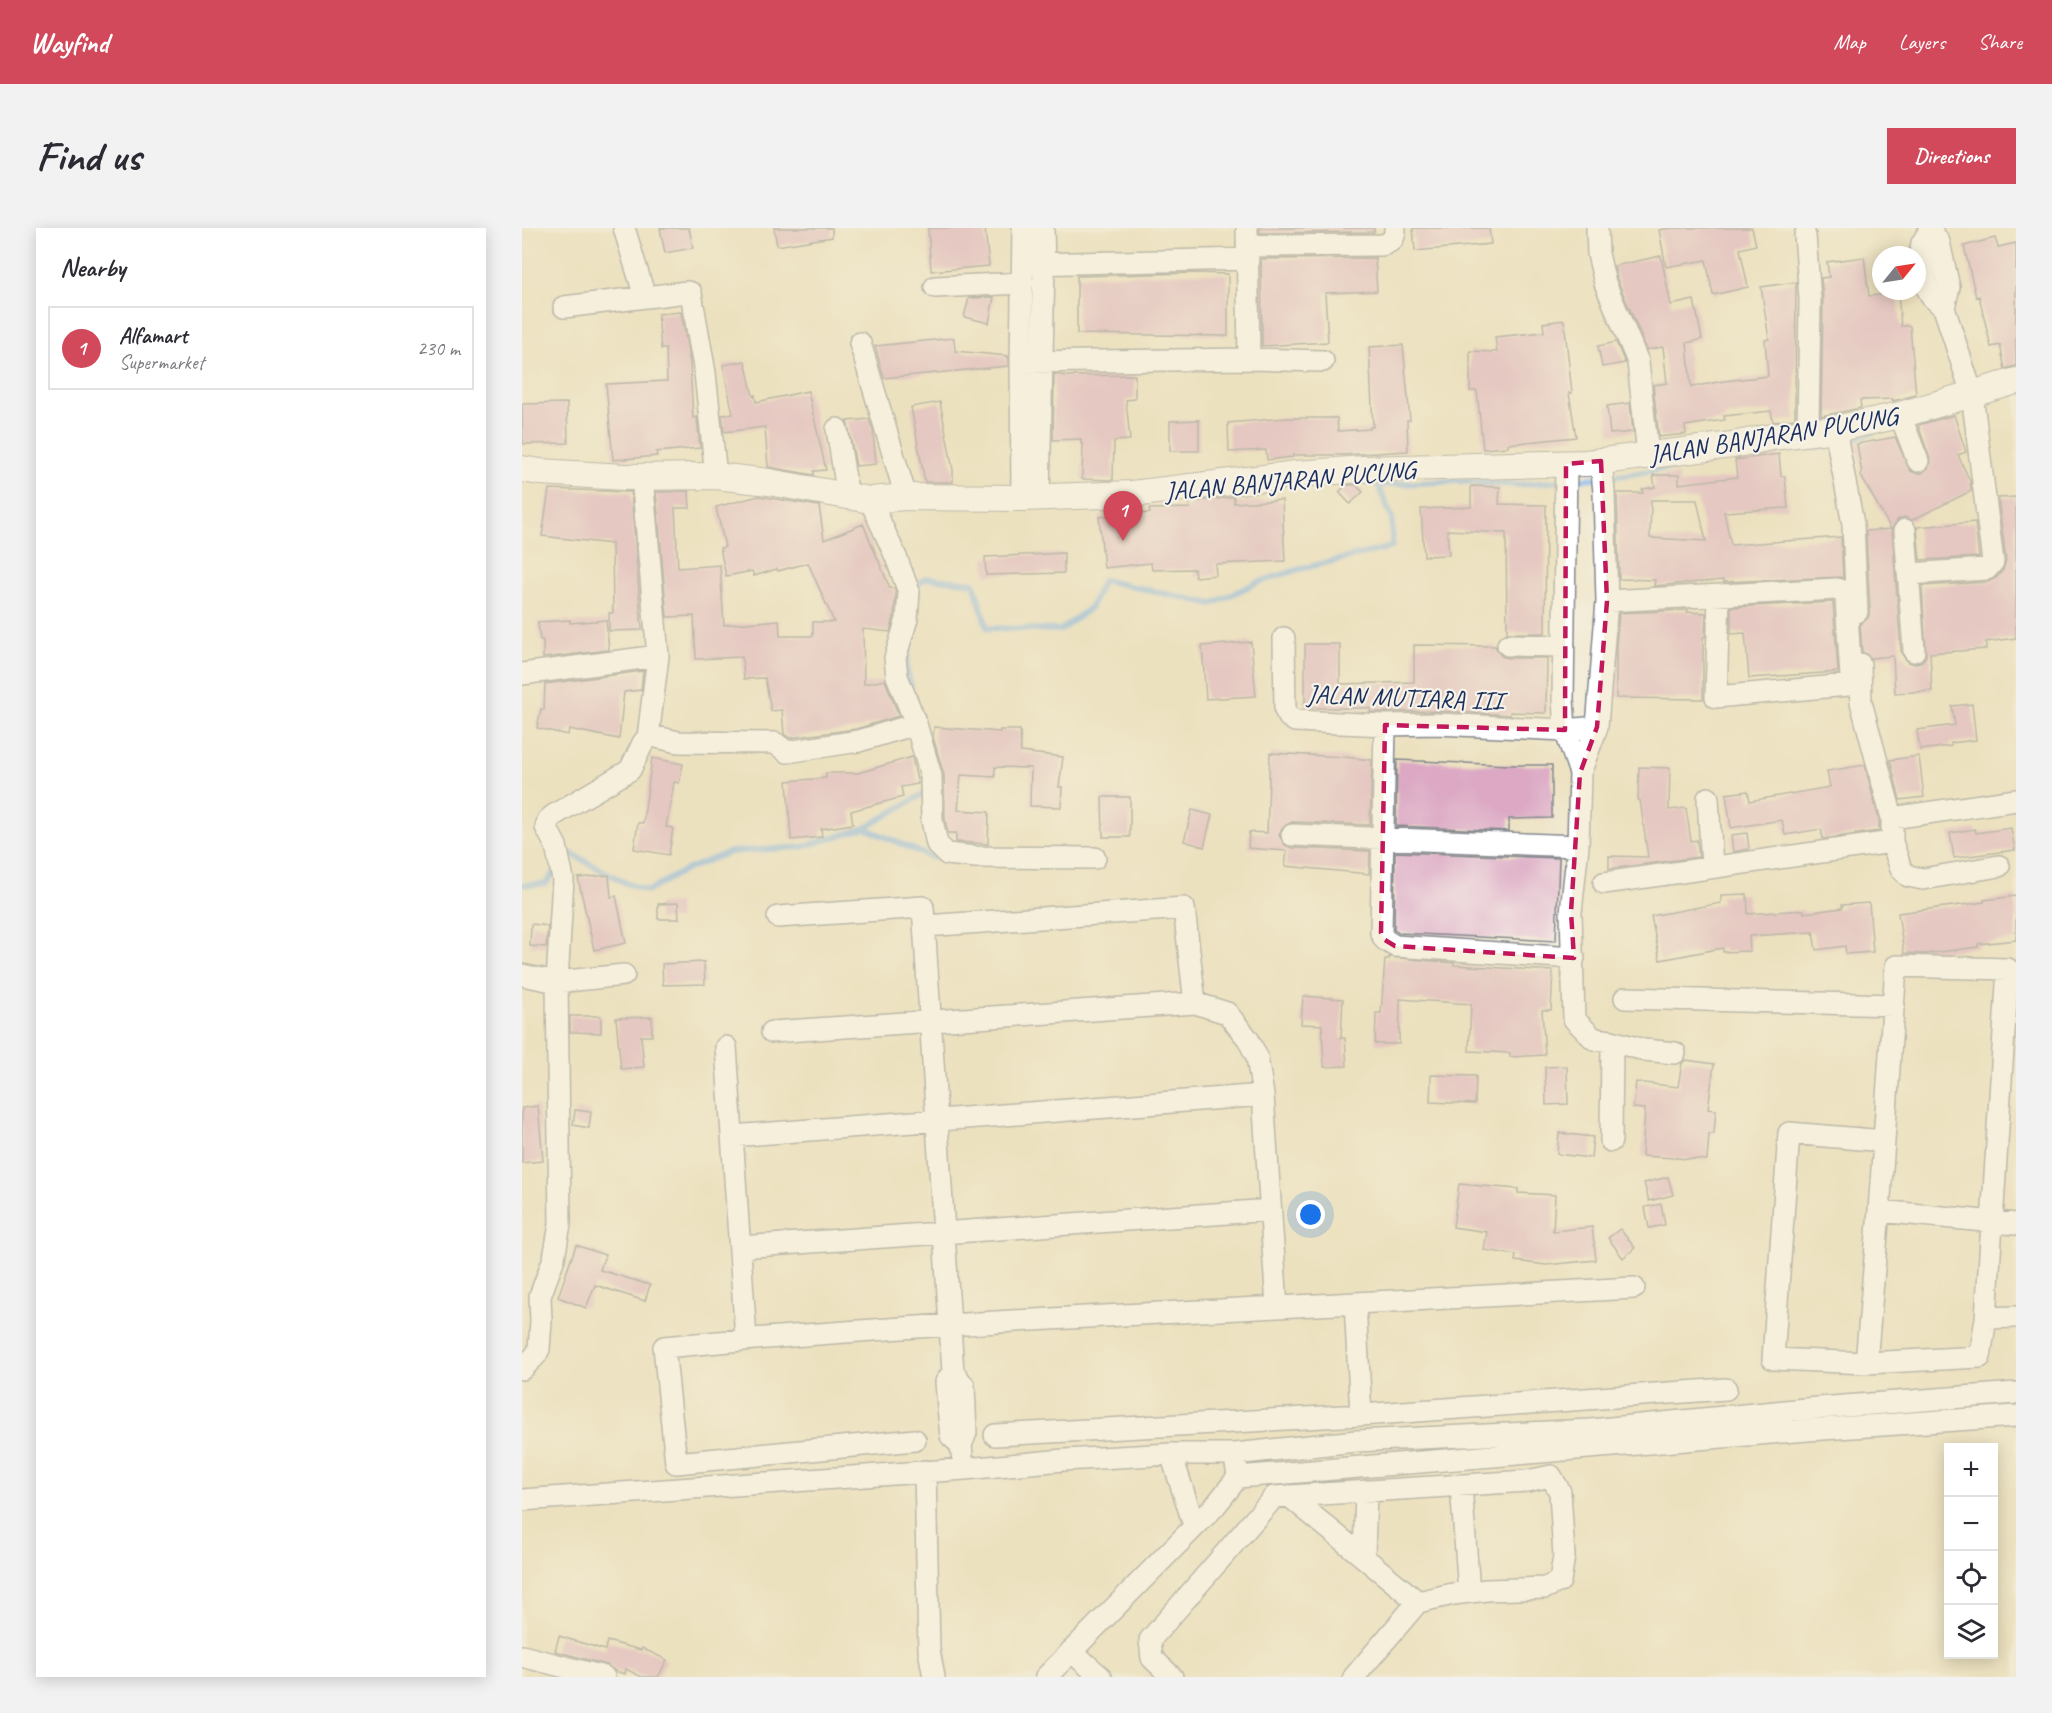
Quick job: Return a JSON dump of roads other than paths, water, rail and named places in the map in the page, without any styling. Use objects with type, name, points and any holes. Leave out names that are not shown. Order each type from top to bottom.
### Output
[{"type":"street","points":[[624,228],[645,297]]},
{"type":"street","points":[[1023,228],[1043,362],[1039,448],[1031,498]]},
{"type":"street","points":[[1031,498],[1021,362],[1030,270],[1043,228]]},
{"type":"street","points":[[935,287],[1030,270],[1248,244],[1382,245],[1391,242],[1395,236],[1395,228]]},
{"type":"street","points":[[1597,228],[1598,254],[1605,283],[1638,362],[1648,455]]},
{"type":"street","points":[[1908,574],[1987,569],[1993,562],[1973,403],[1944,308],[1949,287],[1939,242],[1930,229]]},
{"type":"street","points":[[1805,234],[1809,299],[1808,432]]},
{"type":"street","points":[[1248,244],[1248,359]]},
{"type":"street","points":[[564,307],[691,293],[705,373],[716,476]]},
{"type":"street","points":[[860,343],[906,497]]},
{"type":"street","points":[[1021,362],[1248,359],[1323,361]]},
{"type":"street","name":"JALAN BANJARAN PUCUNG","points":[[522,469],[552,473],[642,477],[716,476],[769,482],[859,499],[1031,498],[1132,494],[1296,474],[1364,469],[1567,477],[1601,464],[1648,455],[1732,445],[1808,432],[1836,439],[1973,403],[2016,381]]},
{"type":"street","points":[[1903,422],[1918,461]]},
{"type":"street","points":[[837,429],[859,499],[896,557],[909,592],[907,619],[895,658],[897,676],[916,723],[931,776],[931,804],[937,844],[947,854],[975,857],[1095,858]]},
{"type":"street","points":[[1836,439],[1852,524],[1861,702],[1892,818],[1892,842],[1901,869],[1908,876],[1923,879],[1999,866]]},
{"type":"street","points":[[1601,464],[1604,490],[1607,601],[1597,727],[1580,773],[1578,846],[1571,912],[1574,1019],[1594,1039],[1612,1041],[1644,1050],[1675,1053]]},
{"type":"street","points":[[522,1369],[539,1349],[540,1296],[554,1258],[560,1224],[557,982],[563,879],[556,846],[546,824],[554,816],[630,770],[642,743],[648,737],[658,656],[642,477]]},
{"type":"street","points":[[1567,477],[1563,699],[1565,730],[1580,773]]},
{"type":"street","points":[[1905,530],[1914,651]]},
{"type":"street","points":[[1607,601],[1837,589],[1843,591],[1846,599],[1851,677],[1848,685],[1716,696],[1719,596]]},
{"type":"street","name":"JALAN MUTIARA III","points":[[1284,638],[1283,698],[1285,710],[1295,721],[1565,730],[1597,727]]},
{"type":"street","points":[[1508,645],[1564,646]]},
{"type":"street","points":[[522,674],[658,656]]},
{"type":"street","points":[[648,737],[678,742],[775,743],[787,752],[859,741],[916,723]]},
{"type":"street","points":[[1385,725],[1381,933],[1385,940],[1395,946],[1574,958]]},
{"type":"street","points":[[1708,798],[1712,867]]},
{"type":"street","points":[[1892,818],[2016,800]]},
{"type":"street","points":[[1292,836],[1578,846]]},
{"type":"street","points":[[1604,882],[1892,842]]},
{"type":"street","points":[[778,917],[923,907],[953,1372],[946,1382],[951,1436],[961,1445],[965,1469]]},
{"type":"street","points":[[925,926],[1184,908],[1195,1003]]},
{"type":"street","points":[[1866,1363],[1879,1210],[1894,1005],[1896,966],[2012,970],[1986,1318],[1980,1357],[1866,1363],[1773,1359],[1790,1134],[1884,1141]]},
{"type":"street","points":[[522,975],[557,982],[624,975]]},
{"type":"street","points":[[1625,998],[1894,1005]]},
{"type":"street","points":[[772,1032],[1195,1003],[1227,1012],[1248,1039],[1257,1057],[1263,1095],[1277,1307]]},
{"type":"street","points":[[1611,1141],[1612,1041]]},
{"type":"street","points":[[726,1047],[746,1339]]},
{"type":"street","points":[[732,1136],[1263,1095]]},
{"type":"street","points":[[740,1247],[1271,1210]]},
{"type":"street","points":[[1879,1210],[2016,1224]]},
{"type":"street","points":[[915,1440],[676,1463],[664,1347],[950,1325],[1634,1288]]},
{"type":"street","points":[[1354,1303],[1361,1414]]},
{"type":"street","points":[[1986,1318],[2016,1317]]},
{"type":"street","points":[[995,1435],[1361,1414],[1726,1389]]},
{"type":"street","points":[[522,1500],[1064,1460],[1171,1454],[1234,1454],[1356,1441],[1590,1430],[1805,1409],[2016,1394]]},
{"type":"street","points":[[1805,1409],[1808,1430]]},
{"type":"street","points":[[1046,1677],[1215,1506],[1238,1477],[1808,1430],[2016,1416]]},
{"type":"street","points":[[1171,1454],[1194,1525]]},
{"type":"street","points":[[1234,1454],[1238,1477]]},
{"type":"street","points":[[925,1471],[929,1650],[934,1677]]},
{"type":"street","points":[[1172,1677],[1152,1658],[1150,1640],[1274,1497],[1527,1481],[1551,1476],[1560,1492],[1564,1556],[1560,1581],[1545,1588],[1469,1592],[1419,1602],[1354,1677]]},
{"type":"street","points":[[1461,1485],[1469,1592]]},
{"type":"street","points":[[1364,1557],[1366,1491]]},
{"type":"street","points":[[1289,1496],[1419,1602]]},
{"type":"street","points":[[1071,1651],[1101,1677]]},
{"type":"street","points":[[522,1656],[604,1677]]},
{"type":"waterway","points":[[1843,443],[1873,433]]},
{"type":"waterway","points":[[1766,451],[1833,446]]},
{"type":"waterway","points":[[914,591],[915,586],[926,578],[974,583],[987,628],[1061,630],[1091,607],[1103,580],[1212,604],[1256,583],[1300,569],[1392,547],[1392,518],[1378,485],[1459,481],[1517,485],[1626,475],[1714,460]]},
{"type":"waterway","points":[[909,646],[906,667],[911,686]]},
{"type":"waterway","points":[[865,828],[927,792]]},
{"type":"waterway","points":[[565,859],[570,853],[626,883],[648,891],[685,870],[730,852],[802,847],[865,828],[933,858]]},
{"type":"waterway","points":[[522,885],[546,884],[554,873]]},
{"type":"place","name":"Alfamart","points":[[1123,541]]}]
